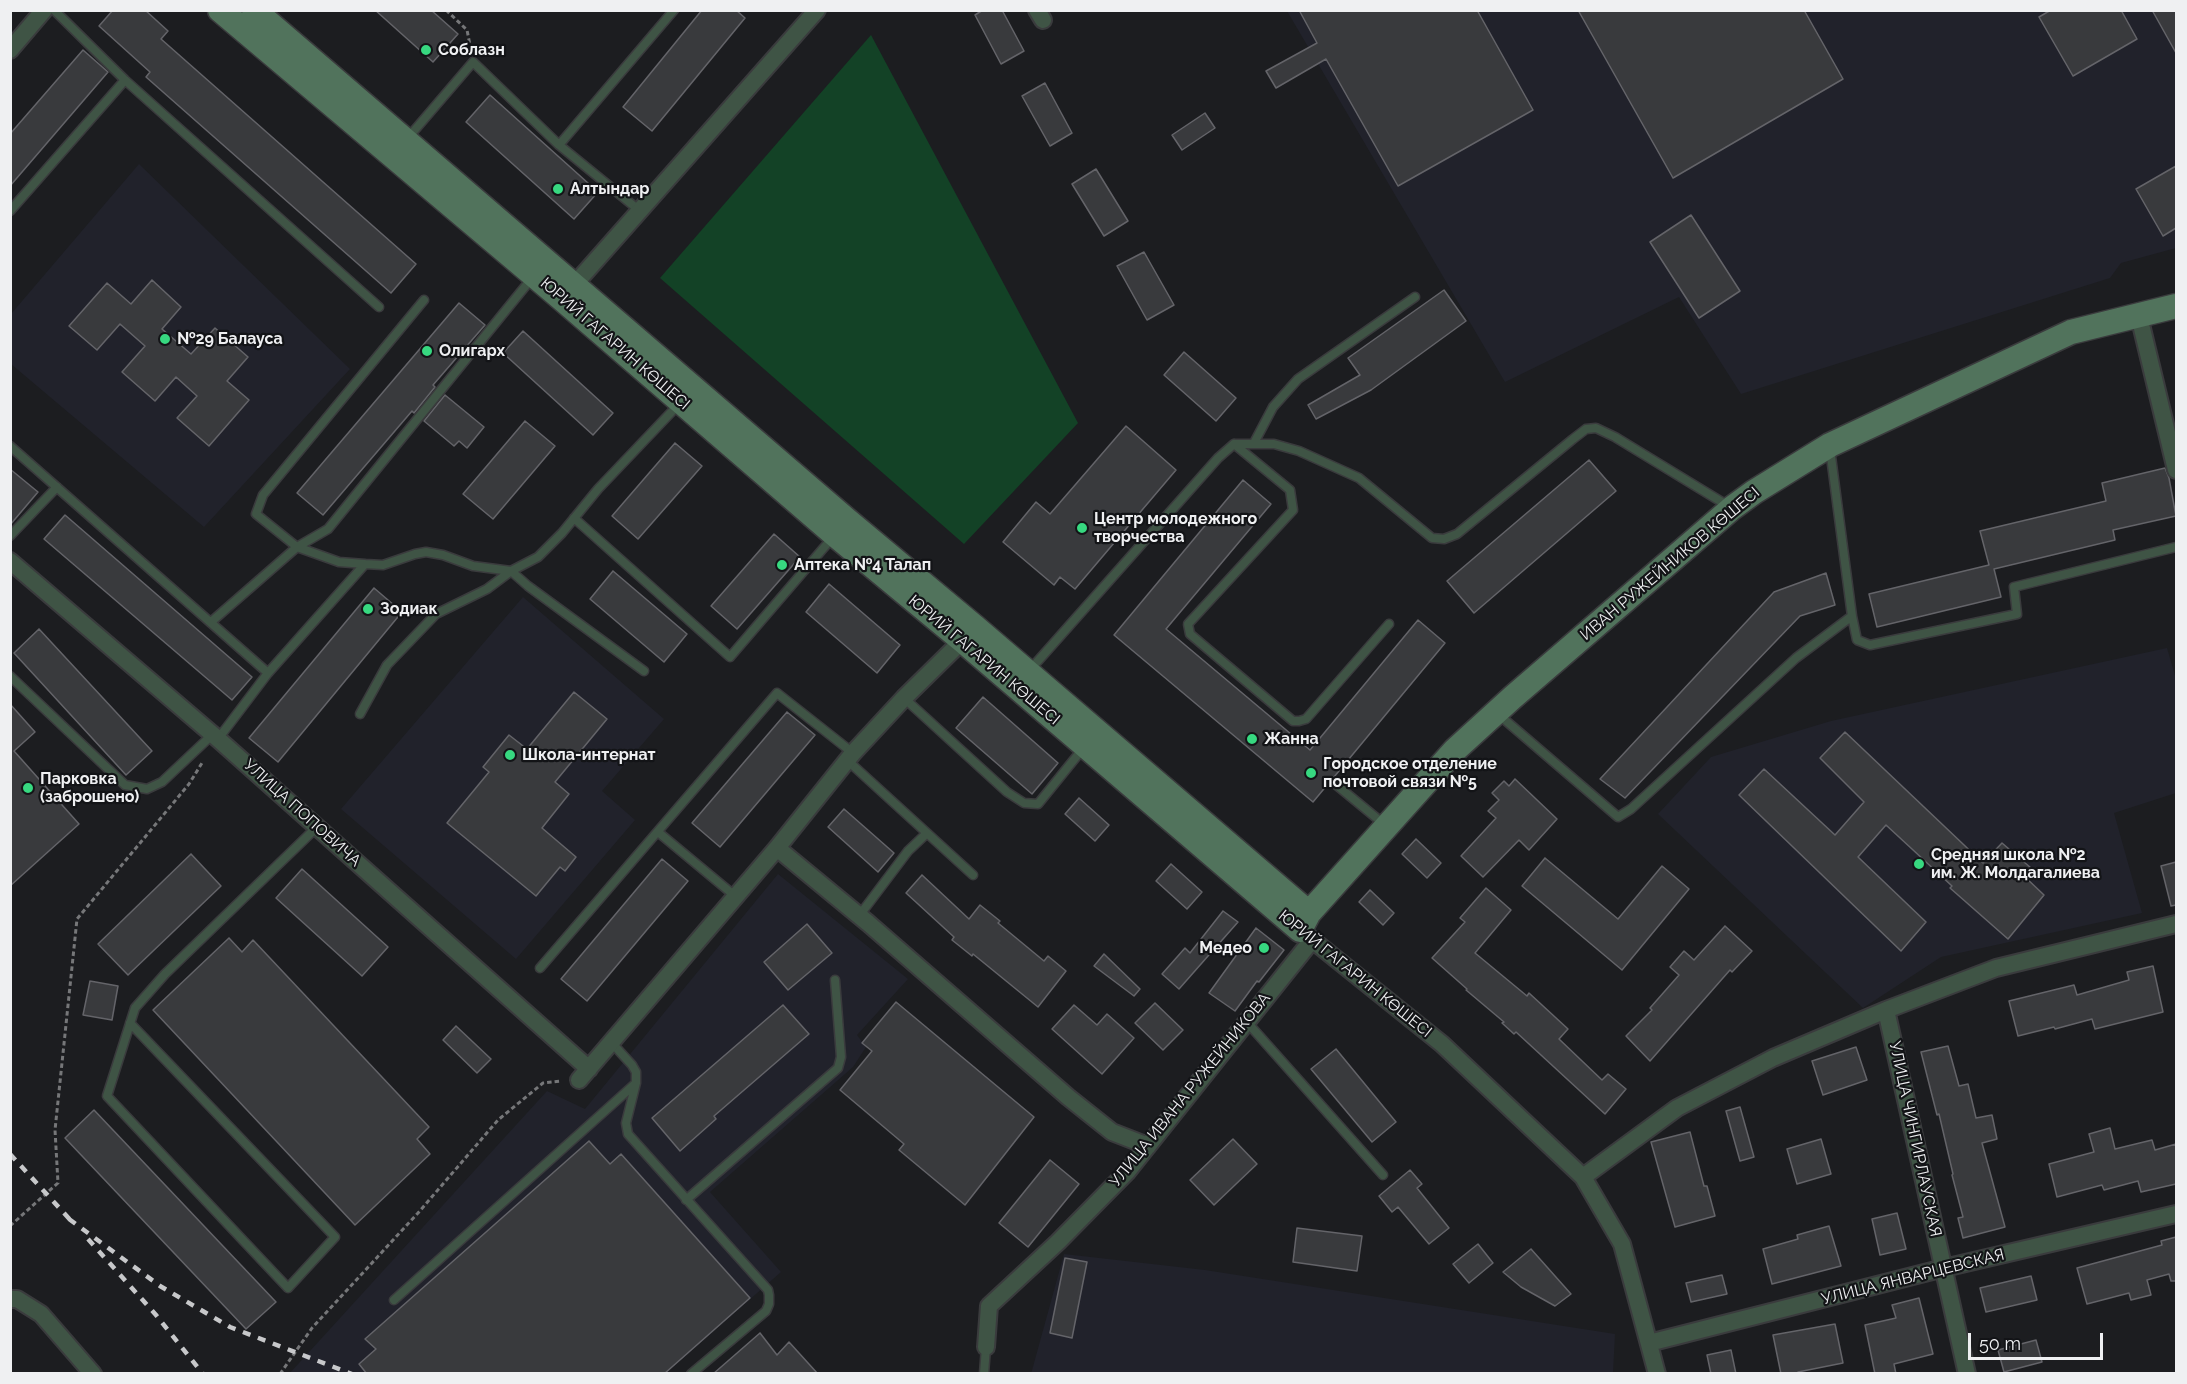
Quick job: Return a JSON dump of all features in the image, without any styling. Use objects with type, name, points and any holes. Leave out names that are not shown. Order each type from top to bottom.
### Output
[{"type":"main road","name":"ЮРИЙ ГАГАРИН КӨШЕСІ","points":[[220,10],[534,275],[568,292]]},
{"type":"main road","name":"ЮРИЙ ГАГАРИН КӨШЕСІ","points":[[254,10],[405,141],[568,292],[687,394],[847,520],[969,634],[1307,928]]},
{"type":"main road","name":"ИВАН РУЖЕЙНИКОВ КӨШЕСІ","points":[[1307,928],[1386,827],[1455,750],[1732,508],[1754,492],[1830,446],[2071,332],[2176,306]]},
{"type":"main road","name":"ЮРИЙ ГАГАРИН КӨШЕСІ","points":[[687,394],[835,535],[969,634]]},
{"type":"street","points":[[10,50],[44,10]]},
{"type":"street","points":[[568,292],[817,10]]},
{"type":"street","points":[[2139,315],[2176,470]]},
{"type":"street","name":"УЛИЦА ПОПОВИЧА","points":[[10,561],[216,736],[317,826],[584,1074]]},
{"type":"street","points":[[584,1074],[777,848],[850,757],[904,698],[969,634]]},
{"type":"street","points":[[777,848],[1085,1111],[1112,1132],[1148,1146]]},
{"type":"street","points":[[1583,1177],[1677,1108],[1773,1058],[1886,1010],[1996,968],[2176,924]]},
{"type":"street","name":"УЛИЦА ИВАНА РУЖЕЙНИКОВА","points":[[986,1347],[989,1306],[1074,1226],[1127,1172],[1246,1021],[1307,928]]},
{"type":"street","name":"ЮРИЙ ГАГАРИН КӨШЕСІ","points":[[1307,928],[1442,1044],[1583,1177],[1622,1244],[1657,1374]]},
{"type":"street","name":"УЛИЦА ЧИНГИРЛАУСКАЯ","points":[[1886,1010],[1967,1374]]},
{"type":"street","name":"УЛИЦА ЯНВАРЦЕВСКАЯ","points":[[1649,1342],[2176,1214]]},
{"type":"street","points":[[10,1299],[17,1299],[41,1314],[93,1374]]},
{"type":"lane","points":[[54,10],[125,80],[379,308]]},
{"type":"lane","points":[[559,146],[674,10]]},
{"type":"lane","points":[[405,141],[473,62],[559,146],[640,211]]},
{"type":"lane","points":[[10,212],[125,80]]},
{"type":"lane","points":[[211,622],[297,547],[328,530],[534,275]]},
{"type":"lane","points":[[1254,443],[1273,406],[1298,379],[1415,297]]},
{"type":"lane","points":[[424,300],[263,495],[256,514],[297,547],[339,561],[383,565],[426,552],[443,555],[473,566],[511,571],[644,671]]},
{"type":"lane","points":[[360,714],[387,665],[436,614],[487,589],[511,571],[538,556],[687,394]]},
{"type":"lane","points":[[1021,679],[1218,458],[1234,444],[1274,444],[1299,451],[1359,478],[1432,538],[1444,539],[1457,534],[1586,429],[1596,428],[1615,437],[1732,508]]},
{"type":"lane","points":[[1234,444],[1290,490],[1293,510],[1188,624],[1190,634],[1293,721],[1299,722],[1306,719],[1389,624]]},
{"type":"lane","points":[[10,446],[268,673]]},
{"type":"lane","points":[[1830,446],[1852,616],[1857,640],[1870,645],[2017,614],[2014,586],[2176,547]]},
{"type":"lane","points":[[10,536],[57,487]]},
{"type":"lane","points":[[574,518],[730,657],[835,535]]},
{"type":"lane","points":[[10,676],[125,786],[147,789],[162,782],[216,736],[268,673],[365,564]]},
{"type":"lane","points":[[1496,713],[1618,817],[1631,809],[1796,658],[1852,616]]},
{"type":"lane","points":[[540,968],[777,693],[850,757],[926,834],[973,875]]},
{"type":"lane","points":[[904,698],[1007,792],[1024,803],[1038,804],[1092,739]]},
{"type":"lane","points":[[1334,783],[1386,827]]},
{"type":"lane","points":[[130,1023],[335,1237],[288,1288],[107,1096],[130,1023],[135,1008],[165,974],[317,826]]},
{"type":"lane","points":[[658,832],[735,896]]},
{"type":"lane","points":[[859,916],[908,851],[926,834]]},
{"type":"lane","points":[[686,1200],[838,1068],[841,1057],[835,980]]},
{"type":"lane","points":[[1246,1021],[1383,1175]]},
{"type":"lane","points":[[611,1042],[636,1072],[636,1083],[626,1123],[628,1134],[768,1290],[769,1304],[766,1311],[691,1374]]},
{"type":"lane","points":[[394,1300],[636,1083]]},
{"type":"lane","points":[[984,1374],[986,1347]]},
{"type":"path","points":[[446,10],[467,30],[473,62]]},
{"type":"path","points":[[10,1226],[57,1183],[55,1130],[77,919],[189,784],[216,736]]},
{"type":"path","points":[[280,1374],[312,1328],[418,1213],[498,1120],[543,1083],[584,1074]]},
{"type":"shaded area","points":[[1287,11],[2176,11],[2176,248],[2121,263],[2110,278],[1741,394],[1679,297],[1505,382]]},
{"type":"shaded area","name":"№29 Балауса","points":[[139,164],[350,369],[204,527],[11,364],[11,314]]},
{"type":"shaded area","name":"Школа-интернат","points":[[523,597],[664,719],[602,791],[635,820],[516,959],[341,809]]},
{"type":"shaded area","name":"Средняя школа №2 им. Ж. Молдагалиева","points":[[2167,648],[2176,679],[2176,793],[2114,813],[2142,913],[1941,957],[1863,1008],[1658,814],[1711,757],[1831,721]]},
{"type":"shaded area","points":[[778,874],[908,979],[857,1035],[866,1047],[853,1067],[710,1192],[781,1272],[666,1373],[289,1374],[547,1091],[585,1109]]},
{"type":"shaded area","points":[[1064,1254],[1205,1270],[1615,1334],[1613,1373],[1031,1374]]},
{"type":"green space","points":[[871,35],[1078,423],[964,544],[660,278]]},
{"type":"building","points":[[113,10],[145,10],[168,31],[161,39],[416,264],[391,293],[146,77],[150,72],[99,26]]},
{"type":"building","points":[[375,10],[431,10],[458,34],[433,62]]},
{"type":"building","points":[[702,10],[736,10],[745,18],[652,131],[623,107]]},
{"type":"building","points":[[983,10],[1002,10],[1024,51],[1001,64],[975,15]]},
{"type":"building","points":[[1299,10],[1477,10],[1533,110],[1398,186],[1326,59],[1276,88],[1266,71],[1317,43]]},
{"type":"building","points":[[1578,10],[1804,10],[1843,79],[1673,178]]},
{"type":"building","points":[[2051,10],[2121,10],[2137,39],[2073,76],[2039,17]]},
{"type":"building","points":[[2152,10],[2176,10],[2176,53]]},
{"type":"building","points":[[83,50],[108,72],[10,186],[10,134]]},
{"type":"building","points":[[1045,83],[1072,133],[1050,146],[1022,96]]},
{"type":"building","points":[[490,95],[598,192],[574,219],[466,122]]},
{"type":"building","points":[[1205,113],[1215,128],[1182,150],[1172,135]]},
{"type":"building","points":[[2176,166],[2176,228],[2163,236],[2136,189]]},
{"type":"building","points":[[1096,169],[1128,221],[1104,236],[1072,184]]},
{"type":"building","points":[[1691,215],[1740,291],[1699,318],[1650,242]]},
{"type":"building","points":[[1144,252],[1174,305],[1147,320],[1117,266]]},
{"type":"building","name":"№29 Балауса","points":[[152,280],[181,307],[162,329],[191,354],[215,328],[248,357],[227,381],[249,400],[209,446],[177,418],[197,396],[176,377],[155,401],[122,372],[145,346],[120,324],[97,350],[69,326],[107,283],[131,304]]},
{"type":"building","points":[[1444,290],[1466,321],[1371,390],[1316,419],[1308,405],[1360,375],[1348,358]]},
{"type":"building","points":[[459,303],[485,325],[433,385],[435,387],[414,413],[412,411],[323,515],[297,493]]},
{"type":"building","points":[[523,331],[613,413],[593,435],[503,353]]},
{"type":"building","points":[[1184,352],[1236,398],[1216,421],[1164,375]]},
{"type":"building","points":[[445,395],[484,427],[467,448],[459,441],[454,446],[424,421]]},
{"type":"building","points":[[525,421],[555,446],[493,519],[463,494]]},
{"type":"building","points":[[1126,426],[1176,470],[1075,589],[1060,577],[1054,585],[1003,542],[1036,502],[1050,514]]},
{"type":"building","points":[[675,443],[702,466],[638,539],[612,516]]},
{"type":"building","points":[[1589,460],[1616,491],[1474,613],[1447,581]]},
{"type":"building","points":[[2165,468],[2176,516],[2113,530],[2115,540],[1994,569],[2001,597],[1877,627],[1869,594],[1989,565],[1980,531],[2106,501],[2102,483]]},
{"type":"building","points":[[10,469],[38,492],[10,525]]},
{"type":"building","points":[[1243,480],[1271,504],[1166,629],[1310,750],[1418,620],[1445,643],[1313,802],[1114,635]]},
{"type":"building","points":[[65,515],[252,677],[232,700],[44,539]]},
{"type":"building","points":[[774,534],[800,557],[737,629],[711,606]]},
{"type":"building","points":[[613,571],[687,634],[664,662],[590,599]]},
{"type":"building","points":[[1826,573],[1835,605],[1800,616],[1625,798],[1600,779],[1774,592]]},
{"type":"building","points":[[829,584],[900,645],[877,673],[806,612]]},
{"type":"building","points":[[374,588],[402,612],[278,762],[249,738]]},
{"type":"building","points":[[39,629],[152,751],[126,775],[14,653]]},
{"type":"building","points":[[574,692],[607,719],[555,782],[569,794],[542,828],[576,857],[565,871],[560,867],[536,896],[447,823],[489,772],[483,767],[509,735],[527,749]]},
{"type":"building","points":[[983,697],[1058,763],[1032,794],[956,728]]},
{"type":"building","name":"Парковка (заброшено)","points":[[10,704],[35,732],[14,751],[79,824],[10,886]]},
{"type":"building","points":[[787,712],[815,735],[720,847],[692,823]]},
{"type":"building","points":[[1845,732],[1983,863],[2002,843],[2031,868],[2024,876],[2044,895],[2008,939],[1950,888],[1952,886],[1886,825],[1858,857],[1926,922],[1901,951],[1739,795],[1764,769],[1835,835],[1864,802],[1820,758]]},
{"type":"building","points":[[1515,779],[1557,819],[1529,850],[1519,840],[1483,877],[1461,856],[1496,818],[1488,811],[1499,800],[1492,793],[1504,781],[1509,786]]},
{"type":"building","points":[[1079,798],[1109,825],[1095,841],[1065,814]]},
{"type":"building","points":[[844,809],[894,853],[878,872],[828,827]]},
{"type":"building","points":[[1416,839],[1441,863],[1427,878],[1402,854]]},
{"type":"building","points":[[191,854],[221,886],[128,975],[98,944]]},
{"type":"building","points":[[1545,858],[1618,919],[1662,866],[1689,889],[1622,970],[1522,886]]},
{"type":"building","points":[[662,859],[688,881],[587,1001],[561,979]]},
{"type":"building","points":[[2176,862],[2176,905],[2171,906],[2161,866]]},
{"type":"building","points":[[1171,864],[1202,892],[1187,909],[1156,881]]},
{"type":"building","points":[[302,869],[388,947],[362,976],[276,898]]},
{"type":"building","points":[[922,875],[969,919],[980,905],[1044,961],[1048,956],[1066,971],[1038,1007],[973,954],[972,956],[952,940],[954,937],[906,893]]},
{"type":"building","points":[[1486,888],[1511,910],[1475,953],[1527,996],[1529,993],[1568,1029],[1559,1039],[1602,1080],[1608,1074],[1626,1089],[1605,1114],[1432,958],[1465,922],[1460,918]]},
{"type":"building","points":[[1370,890],[1394,913],[1383,925],[1359,902]]},
{"type":"building","points":[[1223,911],[1238,922],[1179,989],[1162,974],[1185,948],[1190,953]]},
{"type":"building","points":[[807,924],[832,953],[788,990],[764,962]]},
{"type":"building","points":[[1725,926],[1752,951],[1732,972],[1730,970],[1650,1061],[1626,1036],[1652,1010],[1650,1008],[1679,975],[1670,967],[1684,951],[1694,960]]},
{"type":"building","points":[[1256,928],[1284,950],[1235,1011],[1209,993]]},
{"type":"building","points":[[229,938],[242,952],[253,940],[429,1127],[417,1139],[430,1154],[355,1225],[153,1010]]},
{"type":"building","points":[[1104,954],[1140,989],[1134,996],[1094,966]]},
{"type":"building","points":[[2153,966],[2163,1012],[2095,1029],[2092,1019],[2018,1036],[2009,1001],[2074,985],[2077,995],[2129,980],[2127,972]]},
{"type":"building","points":[[90,981],[118,986],[112,1020],[83,1015]]},
{"type":"building","points":[[896,1002],[1034,1117],[965,1205],[899,1150],[904,1144],[840,1090],[872,1051],[862,1043]]},
{"type":"building","points":[[1155,1003],[1183,1030],[1163,1050],[1135,1023]]},
{"type":"building","points":[[783,1005],[809,1034],[714,1116],[716,1119],[680,1151],[652,1118]]},
{"type":"building","points":[[1074,1005],[1097,1025],[1107,1014],[1134,1038],[1102,1074],[1052,1029]]},
{"type":"building","points":[[456,1026],[491,1059],[477,1073],[443,1040]]},
{"type":"building","points":[[1948,1046],[1959,1086],[1968,1084],[1976,1118],[1992,1115],[1997,1139],[1982,1143],[2005,1227],[1963,1238],[1958,1218],[1963,1217],[1939,1114],[1937,1115],[1921,1052]]},
{"type":"building","points":[[1856,1047],[1867,1080],[1823,1095],[1812,1061]]},
{"type":"building","points":[[1336,1049],[1396,1122],[1372,1142],[1311,1069]]},
{"type":"building","points":[[1740,1107],[1754,1157],[1740,1161],[1726,1111]]},
{"type":"building","points":[[94,1110],[276,1302],[246,1329],[65,1138]]},
{"type":"building","points":[[2110,1128],[2115,1149],[2152,1140],[2155,1150],[2176,1144],[2176,1184],[2141,1192],[2138,1181],[2104,1190],[2102,1185],[2057,1197],[2049,1164],[2094,1152],[2089,1134]]},
{"type":"building","points":[[1690,1132],[1704,1186],[1707,1186],[1715,1216],[1675,1227],[1651,1142]]},
{"type":"building","points":[[1233,1139],[1257,1164],[1214,1205],[1190,1180]]},
{"type":"building","points":[[1821,1139],[1831,1174],[1797,1184],[1787,1149]]},
{"type":"building","points":[[589,1141],[610,1164],[621,1154],[750,1298],[664,1374],[367,1374],[359,1364],[376,1349],[365,1339]]},
{"type":"building","points":[[1050,1160],[1079,1184],[1028,1247],[999,1223]]},
{"type":"building","points":[[1410,1170],[1422,1184],[1417,1188],[1449,1228],[1429,1244],[1398,1207],[1392,1212],[1379,1196]]},
{"type":"building","points":[[1897,1213],[1906,1249],[1880,1255],[1872,1219]]},
{"type":"building","points":[[1829,1226],[1841,1266],[1772,1284],[1763,1249],[1798,1239],[1797,1235]]},
{"type":"building","points":[[1297,1228],[1362,1236],[1357,1271],[1293,1262]]},
{"type":"building","points":[[2176,1237],[2176,1281],[2171,1281],[2169,1274],[2147,1280],[2151,1295],[2131,1300],[2129,1293],[2087,1304],[2077,1268],[2162,1245],[2161,1241]]},
{"type":"building","points":[[1478,1244],[1493,1263],[1469,1283],[1453,1264]]},
{"type":"building","points":[[1531,1249],[1571,1294],[1555,1306],[1521,1287],[1503,1272]]},
{"type":"building","points":[[1065,1258],[1087,1262],[1072,1338],[1050,1333]]},
{"type":"building","points":[[1722,1275],[1727,1294],[1691,1302],[1686,1283]]},
{"type":"building","points":[[2031,1276],[2037,1300],[1986,1312],[1980,1288]]},
{"type":"building","points":[[1919,1298],[1933,1354],[1894,1364],[1896,1374],[1875,1374],[1865,1325],[1896,1318],[1892,1305]]},
{"type":"building","points":[[1835,1324],[1843,1363],[1798,1372],[1799,1374],[1781,1374],[1773,1335]]},
{"type":"building","points":[[760,1333],[777,1355],[789,1342],[818,1374],[713,1374]]},
{"type":"building","points":[[2036,1340],[2042,1362],[2004,1372],[1998,1350]]},
{"type":"building","points":[[1731,1350],[1736,1374],[1711,1374],[1707,1355]]},
{"type":"railway","points":[[10,1154],[74,1224]]},
{"type":"railway","points":[[69,1219],[160,1286],[230,1327],[352,1374]]},
{"type":"railway","points":[[88,1239],[156,1315],[203,1374]]},
{"type":"place","name":"Соблазн","points":[[426,50]]},
{"type":"place","name":"Алтындар","points":[[558,189]]},
{"type":"place","name":"№29 Балауса","points":[[165,339]]},
{"type":"place","name":"Олигарх","points":[[427,351]]},
{"type":"place","name":"Центр молодежного творчества","points":[[1082,528]]},
{"type":"place","name":"Аптека №4 Талап","points":[[782,565]]},
{"type":"place","name":"Зодиак","points":[[368,609]]},
{"type":"place","name":"Жанна","points":[[1252,739]]},
{"type":"place","name":"Школа-интернат","points":[[510,755]]},
{"type":"place","name":"Городское отделение почтовой связи №5","points":[[1311,773]]},
{"type":"place","name":"Парковка (заброшено)","points":[[28,788]]},
{"type":"place","name":"Средняя школа №2 им. Ж. Молдагалиева","points":[[1919,864]]},
{"type":"place","name":"Медео","points":[[1264,948]]}]
